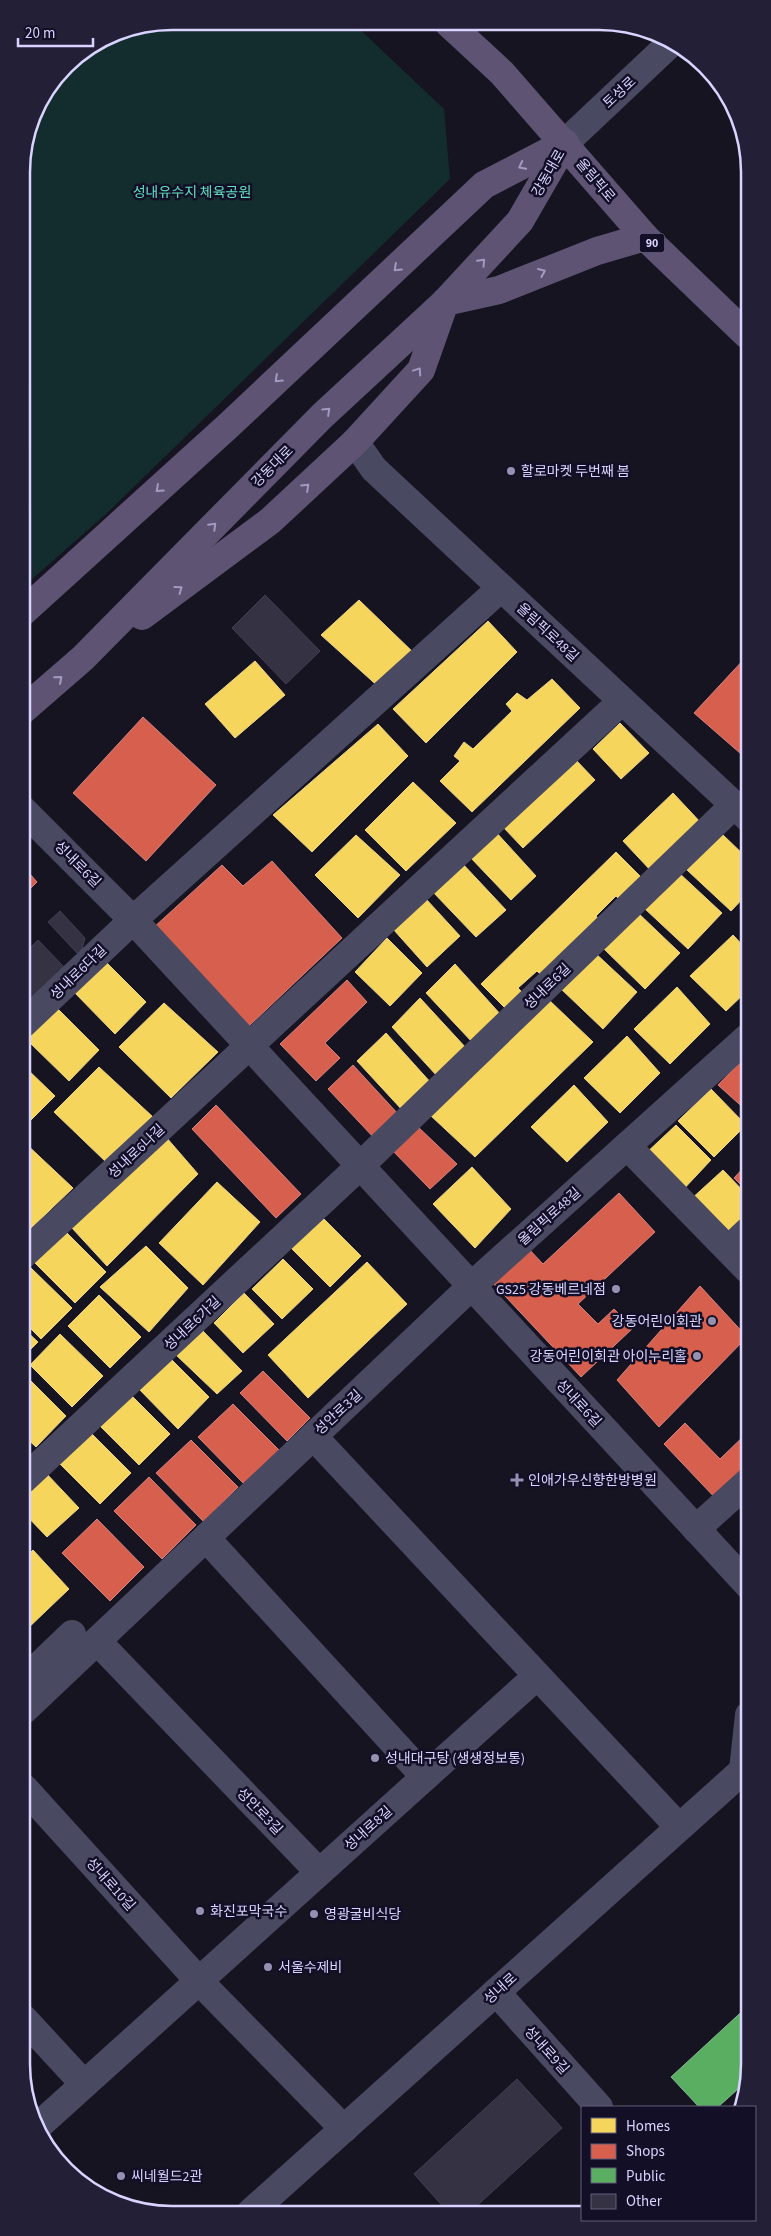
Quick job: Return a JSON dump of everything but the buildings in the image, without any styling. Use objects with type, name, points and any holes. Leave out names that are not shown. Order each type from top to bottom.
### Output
[{"type":"main road","name":"올림픽로","points":[[456,30],[502,73],[645,237],[741,329]]},
{"type":"main road","name":"강동대로","points":[[30,704],[83,658],[322,416],[446,302],[520,221],[565,143]]},
{"type":"main road","name":"강동대로","points":[[30,606],[228,426],[484,185],[565,143]]},
{"type":"main road","points":[[83,658],[270,521],[355,442],[421,370],[446,302],[499,290],[597,250],[645,237]]},
{"type":"street","name":"토성로","points":[[565,143],[666,47]]},
{"type":"street","name":"올림픽로48길","points":[[355,442],[374,469],[741,811]]},
{"type":"street","points":[[133,920],[501,588]]},
{"type":"street","points":[[250,1046],[622,700]]},
{"type":"street","name":"성내로6길","points":[[360,1166],[741,811]]},
{"type":"street","name":"성내로6길","points":[[30,817],[133,920],[741,1577]]},
{"type":"street","name":"성내로6다길","points":[[30,1017],[133,920]]},
{"type":"street","name":"올림픽로48길","points":[[471,1286],[741,1043]]},
{"type":"street","name":"성내로6나길","points":[[30,1249],[250,1046]]},
{"type":"street","points":[[627,1146],[741,1263]]},
{"type":"street","name":"성내로6가길","points":[[30,1473],[360,1166]]},
{"type":"street","points":[[729,1250],[741,1238]]},
{"type":"street","name":"성안로3길","points":[[30,1702],[79,1636],[206,1538],[471,1286]]},
{"type":"street","points":[[312,1436],[678,1826]]},
{"type":"street","points":[[696,1529],[741,1488]]},
{"type":"street","points":[[206,1538],[425,1777]]},
{"type":"street","points":[[30,1675],[79,1636]]},
{"type":"street","name":"성안로3길","points":[[79,1636],[319,1872]]},
{"type":"street","name":"성내로8길","points":[[199,1981],[537,1676]]},
{"type":"street","name":"성내로","points":[[258,2206],[678,1826],[741,1772]]},
{"type":"street","name":"성내로10길","points":[[30,1795],[199,1981],[344,2129]]},
{"type":"street","points":[[43,2122],[199,1981]]},
{"type":"street","name":"성내로9길","points":[[496,1992],[597,2106]]},
{"type":"street","points":[[30,2026],[84,2084]]},
{"type":"green space","name":"성내유수지 체육공원","points":[[172,30],[360,30],[444,109],[450,179],[106,514],[30,581],[30,163],[35,135],[45,109],[65,78],[78,65],[101,49],[135,35]]},
{"type":"place","name":"할로마켓 두번째 봄","points":[[511,471]]},
{"type":"place","name":"GS25 강동베르네점","points":[[616,1289]]},
{"type":"place","name":"강동어린이회관","points":[[712,1321]]},
{"type":"place","name":"강동어린이회관 아이누리홀","points":[[697,1356]]},
{"type":"place","name":"인애가우신향한방병원","points":[[517,1480]]},
{"type":"place","name":"성내대구탕 (생생정보통)","points":[[375,1758]]},
{"type":"place","name":"화진포막국수","points":[[200,1911]]},
{"type":"place","name":"영광굴비식당","points":[[314,1914]]},
{"type":"place","name":"서울수제비","points":[[268,1967]]},
{"type":"place","name":"씨네월드2관","points":[[121,2176]]}]
